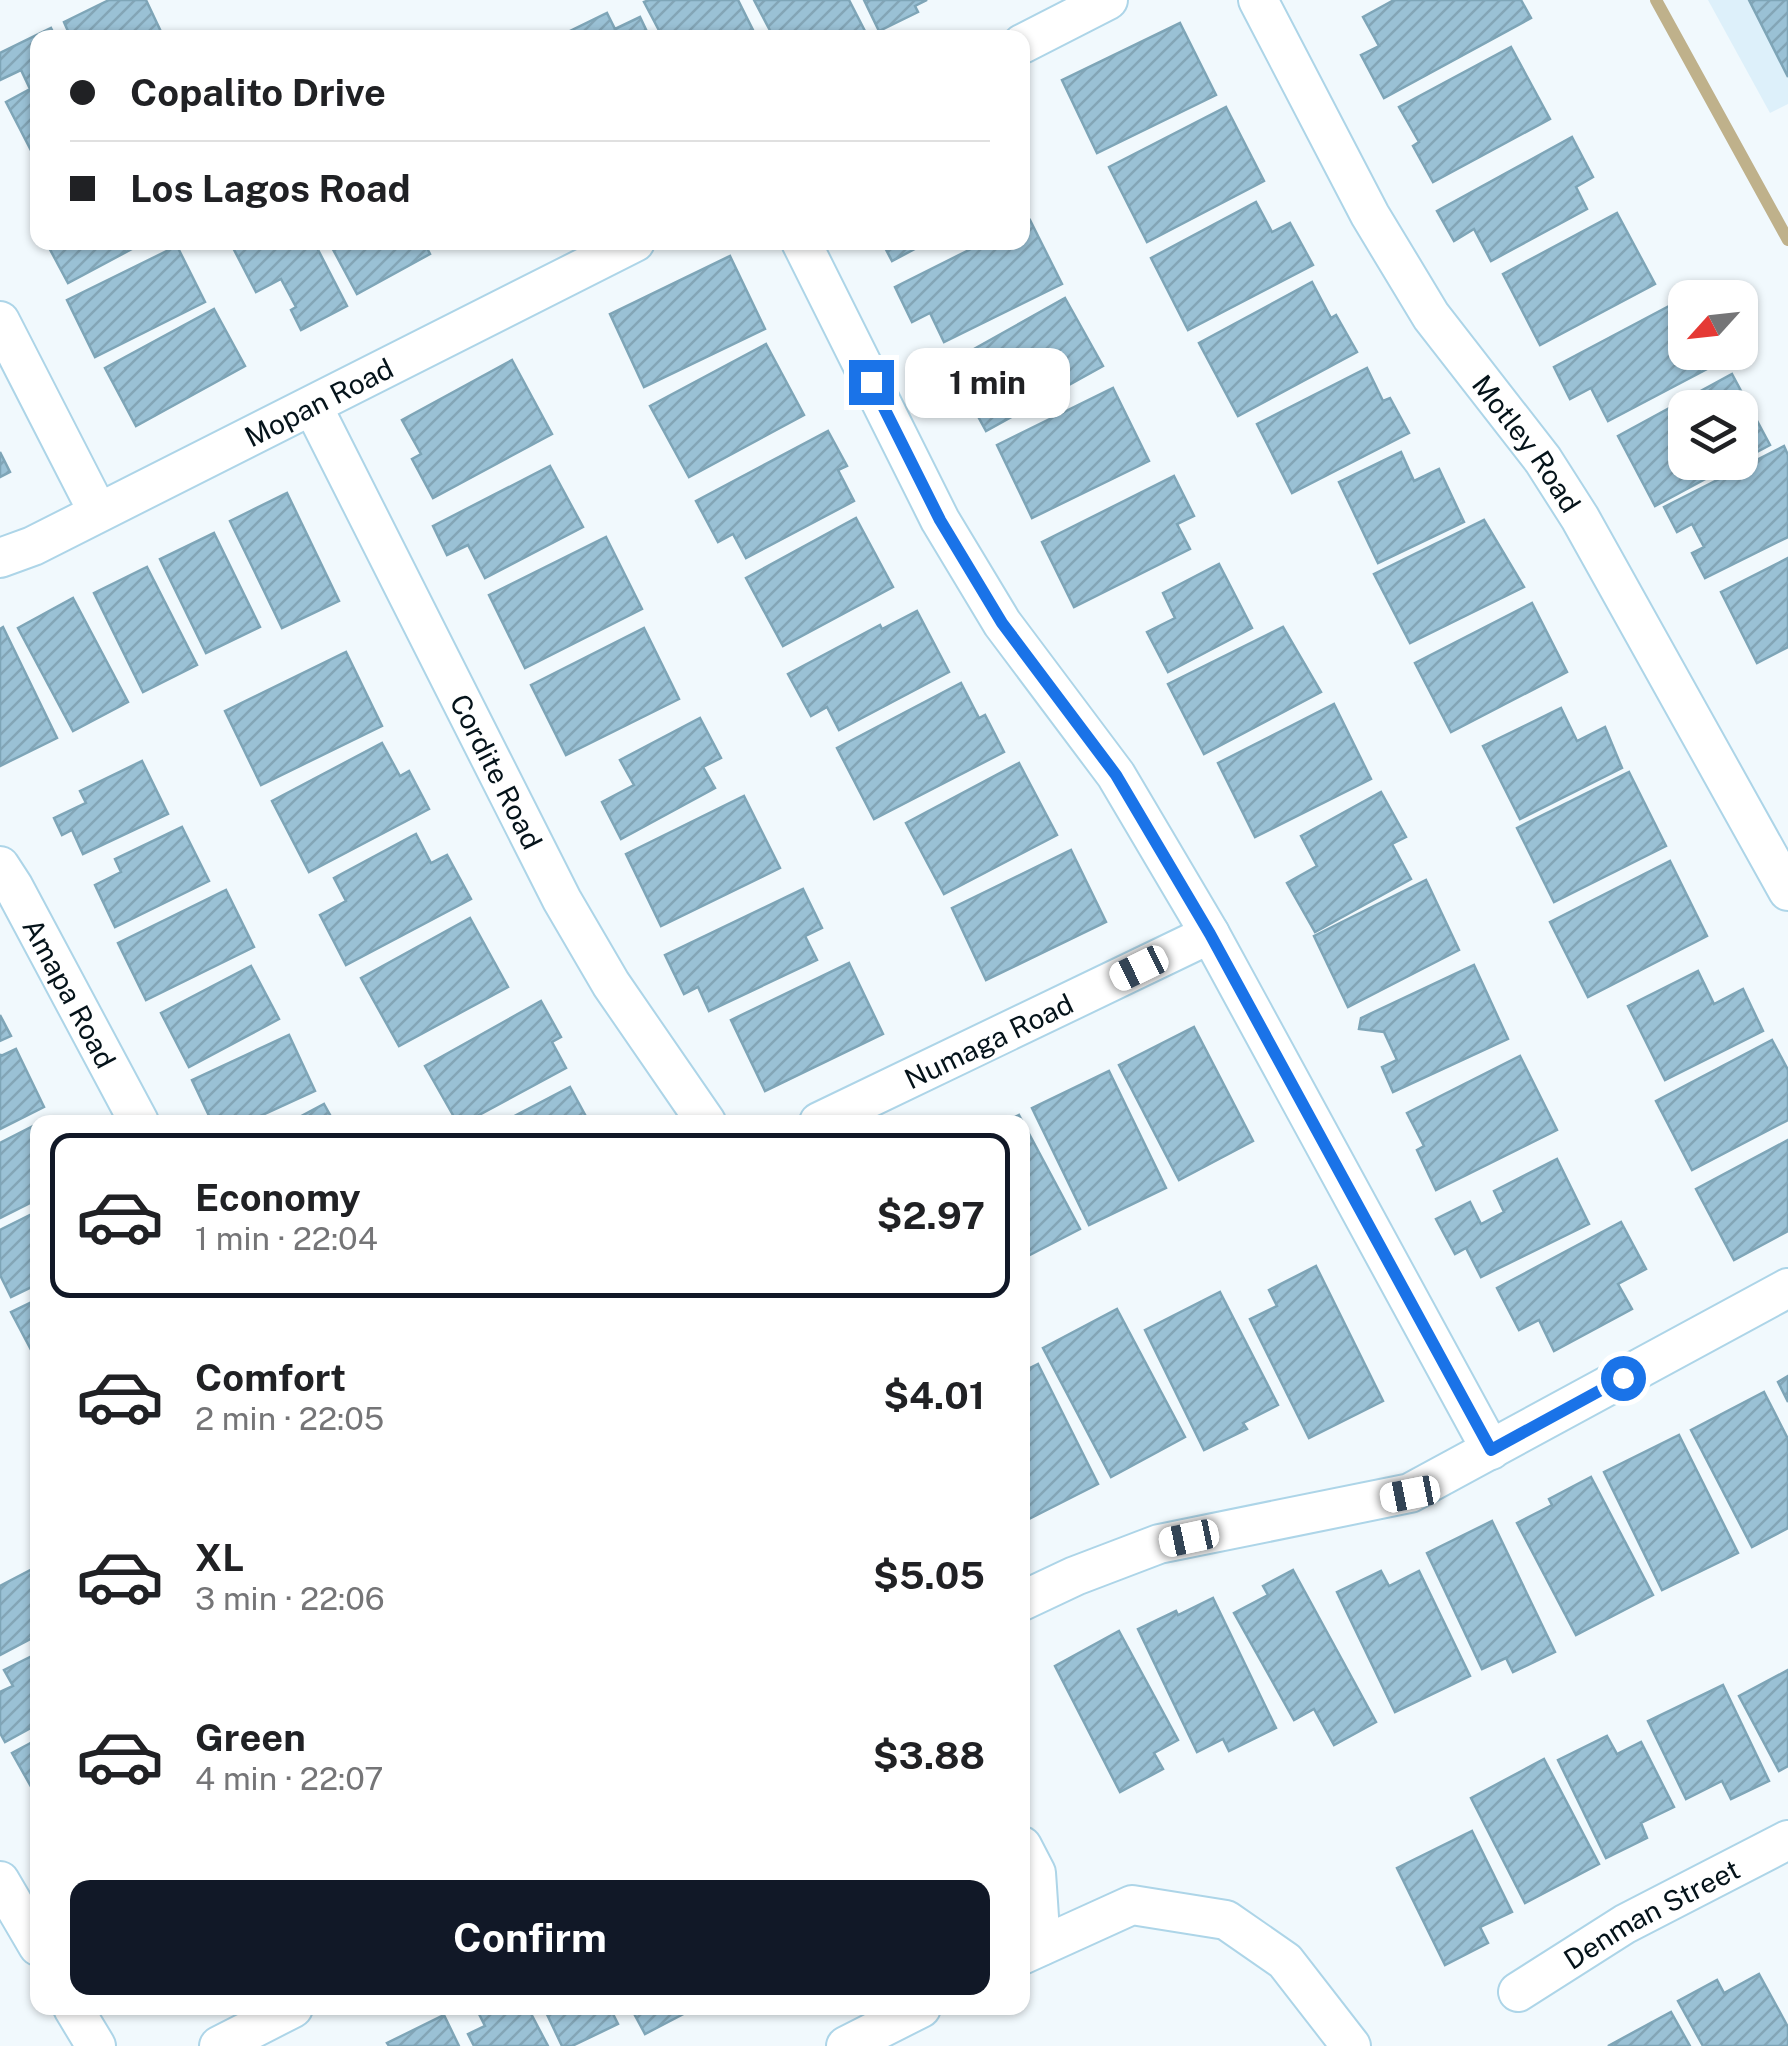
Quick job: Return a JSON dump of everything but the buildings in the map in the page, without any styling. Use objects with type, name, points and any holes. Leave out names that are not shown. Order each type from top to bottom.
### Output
[{"type":"street","points":[[1030,40],[1108,0]]},
{"type":"street","name":"Motley Road","points":[[1258,0],[1370,215],[1431,316],[1543,460],[1580,518],[1788,892]]},
{"type":"street","name":"Mopan Road","points":[[0,558],[33,546],[619,250]]},
{"type":"street","points":[[805,250],[940,520],[1002,623],[1116,775],[1210,934],[1491,1450]]},
{"type":"street","points":[[0,321],[98,512]]},
{"type":"street","name":"Cordite Road","points":[[312,406],[562,900],[610,984],[701,1115]]},
{"type":"street","name":"Amapa Road","points":[[0,866],[135,1115]]},
{"type":"street","name":"Numaga Road","points":[[834,1115],[1210,934]]},
{"type":"street","points":[[1030,1597],[1159,1544],[1410,1494],[1788,1288]]},
{"type":"street","name":"Denman Street","points":[[1518,1992],[1625,1924],[1782,1856]]},
{"type":"street","points":[[1030,1861],[1036,1873],[1030,1934]]},
{"type":"street","points":[[0,1881],[30,1932]]},
{"type":"street","points":[[1030,1944],[1132,1905],[1226,1920],[1285,1961],[1352,2046]]},
{"type":"street","points":[[77,2015],[96,2046]]},
{"type":"street","points":[[219,2046],[280,2015]]},
{"type":"street","points":[[846,2046],[907,2015]]},
{"type":"shaded area","points":[[1708,0],[1788,0],[1788,104],[1770,113]]},
{"type":"waterway","points":[[1656,0],[1788,240]]},
{"type":"route","points":[[871,382],[940,520],[1002,623],[1116,775],[1210,934],[1491,1450],[1623,1378]]}]
